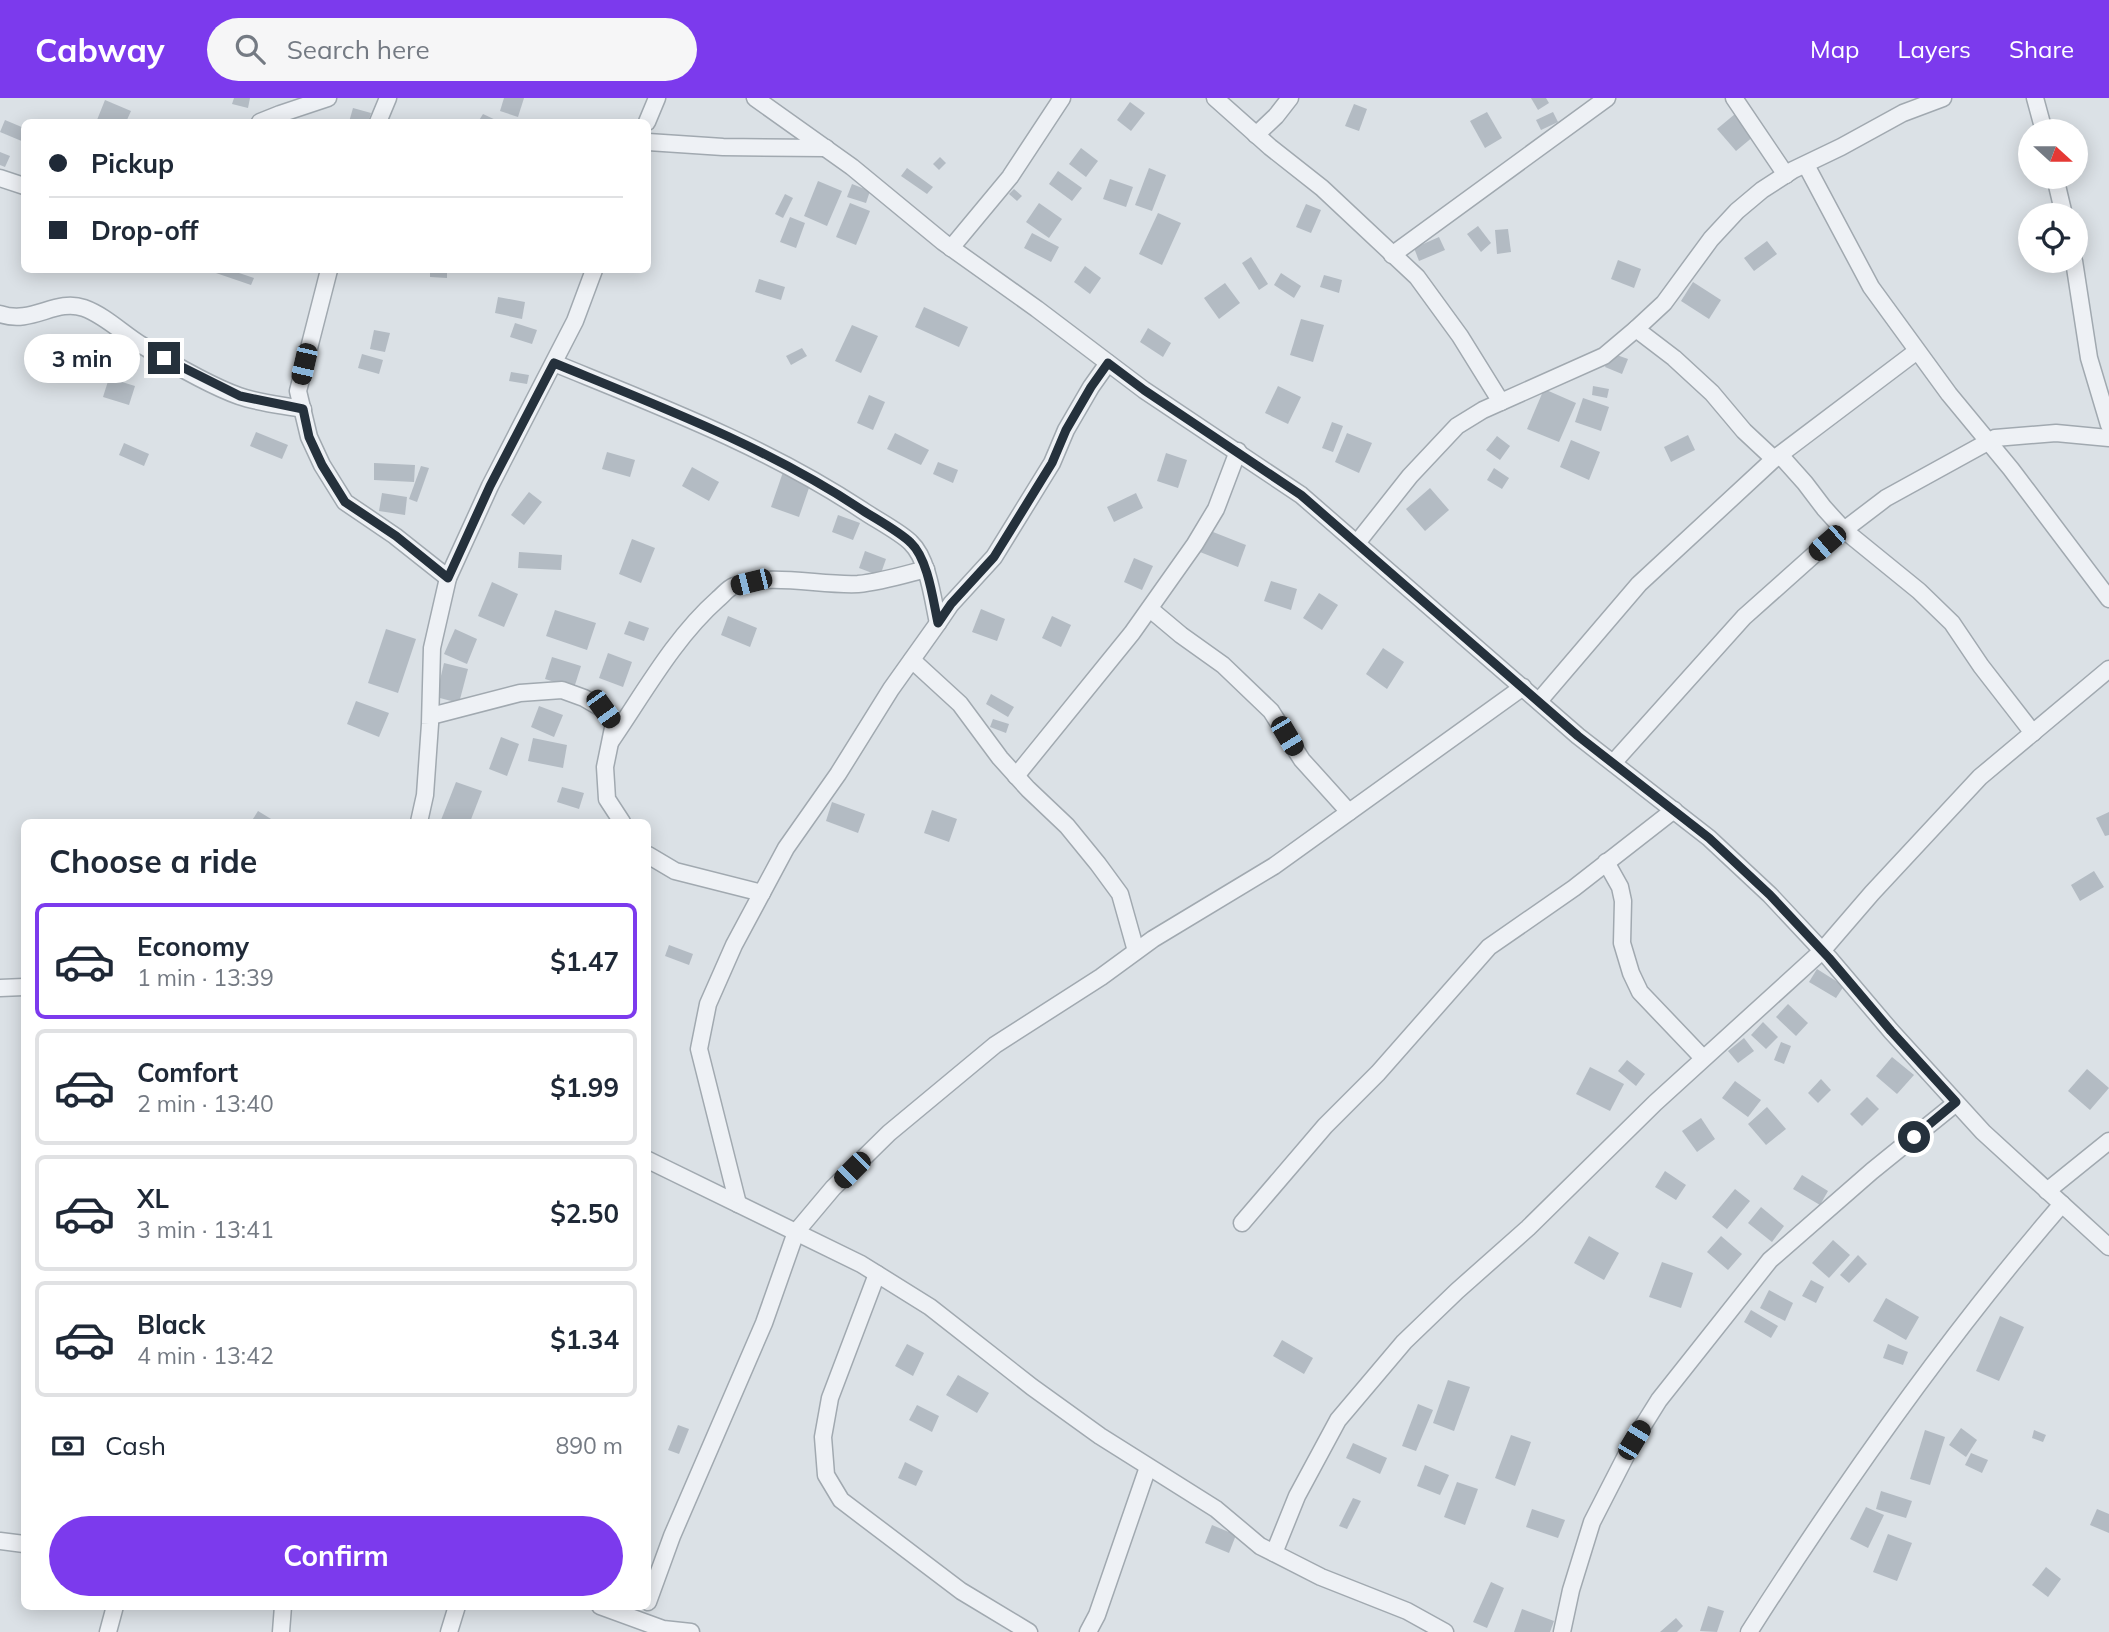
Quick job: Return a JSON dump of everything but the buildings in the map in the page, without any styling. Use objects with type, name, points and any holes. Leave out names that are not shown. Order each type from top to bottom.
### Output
[{"type":"street","points":[[268,119],[328,98]]},
{"type":"street","points":[[379,119],[388,98]]},
{"type":"street","points":[[648,119],[657,98]]},
{"type":"street","points":[[755,98],[852,167],[951,248],[1144,390],[1301,495],[1578,736],[1709,838],[1770,895],[1983,1132],[2109,1247]]},
{"type":"street","points":[[951,248],[1010,177],[1062,98]]},
{"type":"street","points":[[1215,98],[1322,188],[1417,277],[1460,336],[1501,402]]},
{"type":"street","points":[[1256,135],[1290,98]]},
{"type":"street","points":[[1392,255],[1607,98]]},
{"type":"street","points":[[1734,98],[1786,175]]},
{"type":"street","points":[[1357,543],[1410,476],[1457,426],[1501,402],[1604,356],[1664,303],[1711,239],[1737,211],[1762,190],[1903,113],[1943,98]]},
{"type":"street","points":[[2035,98],[2041,119]]},
{"type":"street","points":[[651,142],[723,147],[825,148]]},
{"type":"street","points":[[1806,164],[1871,287],[1949,394],[1989,441],[2109,599]]},
{"type":"street","points":[[0,178],[21,185]]},
{"type":"street","points":[[327,273],[298,391],[309,437],[322,465],[345,502],[396,536],[448,578]]},
{"type":"street","points":[[420,819],[425,795],[432,648],[448,578],[490,486],[575,321],[593,273]]},
{"type":"street","points":[[2076,273],[2089,358],[2109,425]]},
{"type":"street","points":[[0,314],[21,318],[74,305],[87,309],[175,365],[240,396],[303,409]]},
{"type":"street","points":[[1636,329],[1674,358],[1712,393],[1744,431],[1777,457],[1844,530],[1919,591],[1952,623],[1981,666],[2033,733]]},
{"type":"street","points":[[1539,701],[1639,584],[1777,457],[1917,351]]},
{"type":"street","points":[[554,363],[716,431],[773,459],[841,496],[912,543],[926,569],[938,623]]},
{"type":"street","points":[[738,1204],[699,1049],[708,1004],[734,945],[786,848],[951,604],[994,557],[1047,472],[1066,430],[1108,363]]},
{"type":"street","points":[[1614,763],[1744,617],[1844,530],[1886,498],[1995,438],[2056,433],[2109,438]]},
{"type":"street","points":[[1016,776],[1150,609],[1195,544],[1216,509],[1238,452]]},
{"type":"street","points":[[611,741],[667,659],[703,613],[732,587],[764,581],[856,584],[886,580],[926,569]]},
{"type":"street","points":[[1150,609],[1181,635],[1223,664],[1271,711],[1301,760],[1349,812]]},
{"type":"street","points":[[912,660],[960,704],[1000,758],[1067,826],[1120,894],[1136,951]]},
{"type":"street","points":[[1274,1553],[1297,1496],[1338,1420],[1405,1342],[1528,1228],[1655,1103],[1822,951],[1980,777],[2109,669]]},
{"type":"street","points":[[651,1594],[672,1536],[764,1323],[796,1232],[833,1188],[889,1133],[995,1045],[1101,977],[1136,951],[1274,866],[1523,687]]},
{"type":"street","points":[[430,716],[520,693],[562,690],[584,698],[603,709],[614,723],[605,767],[607,799],[620,819]]},
{"type":"street","points":[[1242,1223],[1325,1126],[1378,1073],[1489,947],[1574,888],[1674,810]]},
{"type":"street","points":[[651,857],[675,872],[762,893]]},
{"type":"street","points":[[1606,862],[1620,887],[1623,901],[1622,943],[1640,992],[1703,1058]]},
{"type":"street","points":[[0,988],[21,987]]},
{"type":"street","points":[[1562,1632],[1571,1590],[1592,1522],[1634,1440],[1659,1400],[1770,1260],[1956,1102]]},
{"type":"street","points":[[2047,1191],[2109,1141]]},
{"type":"street","points":[[651,1161],[861,1264],[930,1307],[1066,1412],[1216,1509],[1260,1546],[1321,1577],[1407,1611],[1445,1632]]},
{"type":"street","points":[[1749,1632],[1840,1493],[2009,1265],[2062,1204]]},
{"type":"street","points":[[877,1274],[830,1398],[823,1437],[826,1475],[841,1500],[961,1591],[1029,1632]]},
{"type":"street","points":[[1088,1632],[1105,1593],[1148,1467]]},
{"type":"street","points":[[0,1541],[21,1544]]},
{"type":"street","points":[[108,1632],[114,1610]]},
{"type":"street","points":[[281,1632],[283,1610]]},
{"type":"street","points":[[449,1632],[456,1610]]},
{"type":"street","points":[[645,1610],[663,1629],[691,1632]]},
{"type":"route","points":[[164,358],[240,396],[303,409],[309,437],[322,465],[345,502],[396,536],[448,578],[490,486],[554,363],[716,431],[773,459],[841,496],[912,543],[926,569],[938,623],[951,604],[994,557],[1052,463],[1066,430],[1091,387],[1108,363],[1301,495],[1578,736],[1709,838],[1770,895],[1956,1102],[1914,1137]]}]
